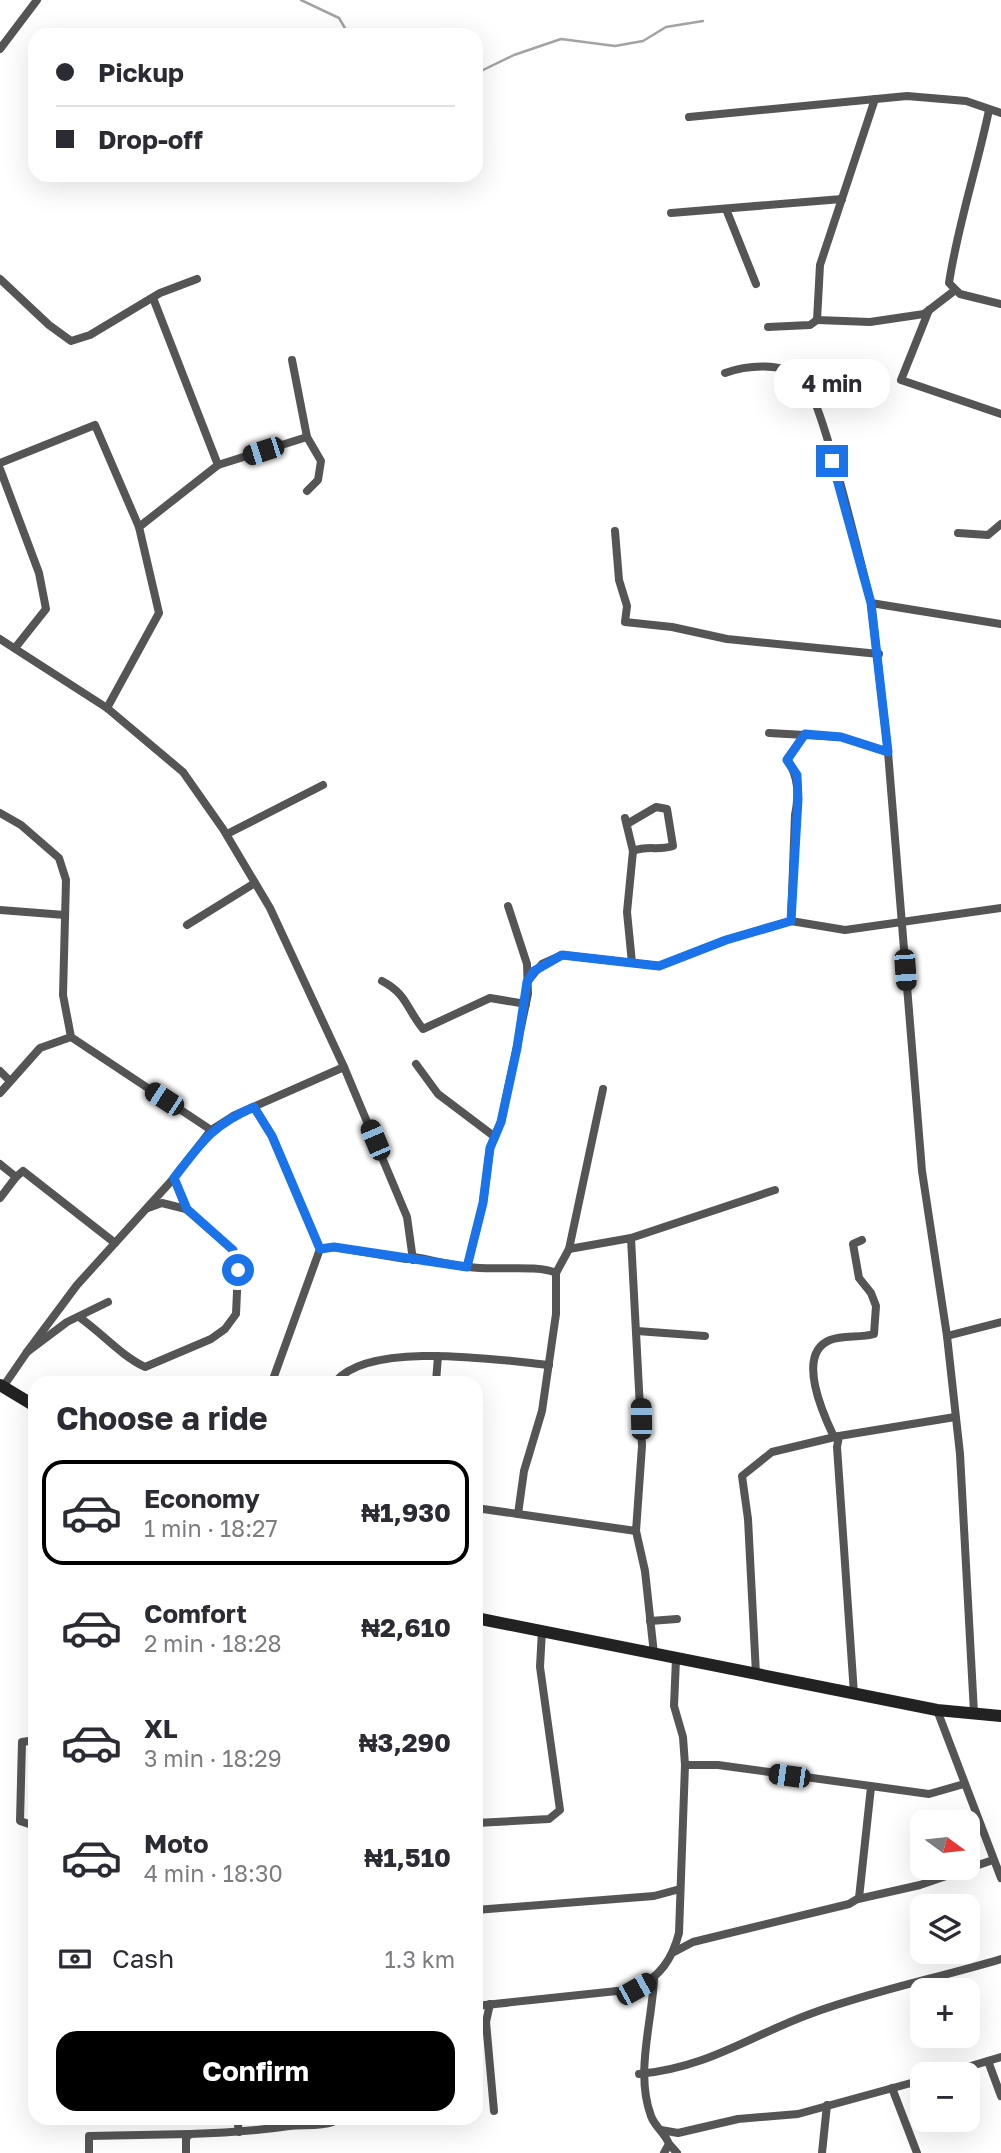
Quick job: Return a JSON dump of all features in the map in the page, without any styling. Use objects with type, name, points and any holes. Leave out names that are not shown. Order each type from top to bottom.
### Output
[{"type":"street","points":[[0,49],[37,0]]},
{"type":"street","points":[[689,117],[907,96],[966,102],[1001,113]]},
{"type":"street","points":[[817,320],[820,265],[875,99]]},
{"type":"street","points":[[989,110],[954,251],[949,283],[954,291],[1001,304]]},
{"type":"street","points":[[671,213],[842,199]]},
{"type":"street","points":[[726,209],[756,284]]},
{"type":"street","points":[[0,279],[49,325],[71,341],[90,335],[153,298],[197,279]]},
{"type":"street","points":[[768,327],[810,325],[817,320],[870,322],[924,314],[954,291]]},
{"type":"street","points":[[153,298],[218,466]]},
{"type":"street","points":[[929,310],[901,380],[1001,414]]},
{"type":"street","points":[[292,360],[307,437],[321,461],[317,480],[307,491]]},
{"type":"street","points":[[724,373],[741,367],[774,368],[803,379],[820,408],[871,603],[879,654],[888,752],[922,1171],[947,1336],[956,1417],[974,1713]]},
{"type":"street","points":[[0,463],[95,425],[139,527],[159,613],[107,708]]},
{"type":"street","points":[[139,527],[218,466],[307,437]]},
{"type":"street","points":[[0,469],[39,573],[46,609],[15,648]]},
{"type":"street","points":[[958,533],[988,535],[1001,524]]},
{"type":"street","points":[[615,531],[619,580],[627,606],[625,622],[727,639],[879,654]]},
{"type":"street","points":[[871,603],[1001,624]]},
{"type":"street","points":[[0,639],[107,708],[183,772],[227,834],[255,883],[344,1067],[407,1217],[413,1259]]},
{"type":"street","points":[[769,733],[841,737],[888,752]]},
{"type":"street","points":[[791,921],[798,799],[797,775],[787,760],[805,734]]},
{"type":"street","points":[[227,834],[323,785]]},
{"type":"street","points":[[632,963],[628,912],[633,851],[626,821],[656,807],[667,809],[671,820],[673,846],[661,850],[645,846],[633,851]]},
{"type":"street","points":[[0,813],[21,825],[59,858],[66,880],[63,995],[71,1037],[212,1130]]},
{"type":"street","points":[[187,925],[255,883]]},
{"type":"street","points":[[467,1267],[483,1203],[490,1148],[501,1122],[526,1004],[527,964],[508,906]]},
{"type":"street","points":[[527,982],[542,964],[562,955],[659,966],[726,940],[791,921],[845,930],[1001,908]]},
{"type":"street","points":[[0,910],[65,915]]},
{"type":"street","points":[[382,981],[401,990],[411,1013],[423,1029],[490,998],[526,1004]]},
{"type":"street","points":[[0,1093],[40,1048],[71,1037]]},
{"type":"street","points":[[416,1064],[438,1094],[495,1137]]},
{"type":"street","points":[[28,1402],[2,1386],[77,1285],[174,1178],[212,1130],[254,1107],[344,1067]]},
{"type":"street","points":[[0,1071],[9,1080]]},
{"type":"street","points":[[518,1514],[524,1471],[542,1411],[556,1314],[556,1273],[569,1249],[603,1089]]},
{"type":"street","points":[[254,1107],[272,1136],[320,1249],[274,1376]]},
{"type":"street","points":[[0,1164],[16,1177]]},
{"type":"street","points":[[0,1198],[23,1171],[115,1244]]},
{"type":"street","points":[[79,1317],[105,1335],[128,1358],[145,1367],[211,1339],[225,1329],[236,1314],[238,1270],[233,1250],[187,1209],[174,1178]]},
{"type":"street","points":[[569,1249],[631,1237],[775,1190]]},
{"type":"street","points":[[146,1209],[162,1203],[187,1209]]},
{"type":"street","points":[[631,1237],[642,1446],[636,1531],[654,1654]]},
{"type":"street","points":[[854,1694],[836,1437],[818,1400],[814,1363],[819,1349],[829,1340],[874,1334],[876,1306],[871,1293],[859,1278],[853,1244],[863,1240]]},
{"type":"street","points":[[320,1249],[334,1247],[467,1267],[515,1270],[545,1268],[556,1273]]},
{"type":"street","points":[[27,1352],[79,1317],[108,1302]]},
{"type":"street","points":[[947,1336],[1001,1322]]},
{"type":"street","points":[[637,1331],[705,1336]]},
{"type":"street","points":[[341,1376],[368,1363],[409,1356],[549,1365]]},
{"type":"street","points":[[437,1376],[439,1356]]},
{"type":"street","points":[[756,1674],[749,1531],[742,1476],[772,1452],[836,1437],[956,1417]]},
{"type":"street","points":[[483,1509],[636,1531]]},
{"type":"street","points":[[483,1619],[937,1710],[1001,1716]]},
{"type":"street","points":[[650,1621],[677,1619]]},
{"type":"street","points":[[483,1823],[548,1819],[560,1810],[540,1667],[542,1630]]},
{"type":"street","points":[[676,1659],[674,1706],[683,1737],[685,1765],[679,1933],[674,1952],[654,1979],[642,2073],[652,2116],[677,2153]]},
{"type":"street","points":[[937,1710],[1001,1878]]},
{"type":"street","points":[[28,1741],[22,1742],[20,1821],[28,1824]]},
{"type":"street","points":[[685,1765],[718,1765],[929,1794],[964,1784]]},
{"type":"street","points":[[858,1899],[872,1787]]},
{"type":"street","points":[[674,1952],[693,1942],[920,1885],[993,1860]]},
{"type":"street","points":[[483,1909],[654,1896],[680,1889]]},
{"type":"street","points":[[642,2073],[661,2072],[731,2051],[809,2014],[1001,1959]]},
{"type":"street","points":[[483,2005],[625,1990],[654,1979]]},
{"type":"street","points":[[490,2004],[486,2022],[494,2111]]},
{"type":"street","points":[[980,2063],[1001,2057]]},
{"type":"street","points":[[988,2061],[1001,2096]]},
{"type":"street","points":[[661,2130],[678,2133],[738,2119],[798,2114],[910,2083]]},
{"type":"street","points":[[892,2088],[917,2153]]},
{"type":"street","points":[[821,2153],[827,2105]]},
{"type":"street","points":[[238,2125],[239,2132]]},
{"type":"street","points":[[89,2153],[89,2136],[239,2132],[324,2125]]},
{"type":"street","points":[[187,2153],[186,2138],[190,2134]]},
{"type":"street","points":[[664,2153],[669,2144]]},
{"type":"waterway","points":[[301,0],[339,18],[345,28]]},
{"type":"waterway","points":[[483,70],[514,55],[561,39],[615,46],[643,41],[666,27],[703,21]]},
{"type":"route","points":[[238,1270],[233,1250],[187,1209],[174,1178],[212,1130],[233,1116],[254,1107],[272,1136],[320,1249],[334,1247],[467,1267],[483,1203],[490,1148],[501,1122],[517,1048],[528,994],[527,982],[534,971],[542,964],[562,955],[659,966],[726,940],[791,921],[798,799],[797,775],[787,760],[805,734],[841,737],[888,752],[879,654],[871,603],[832,461]]}]
